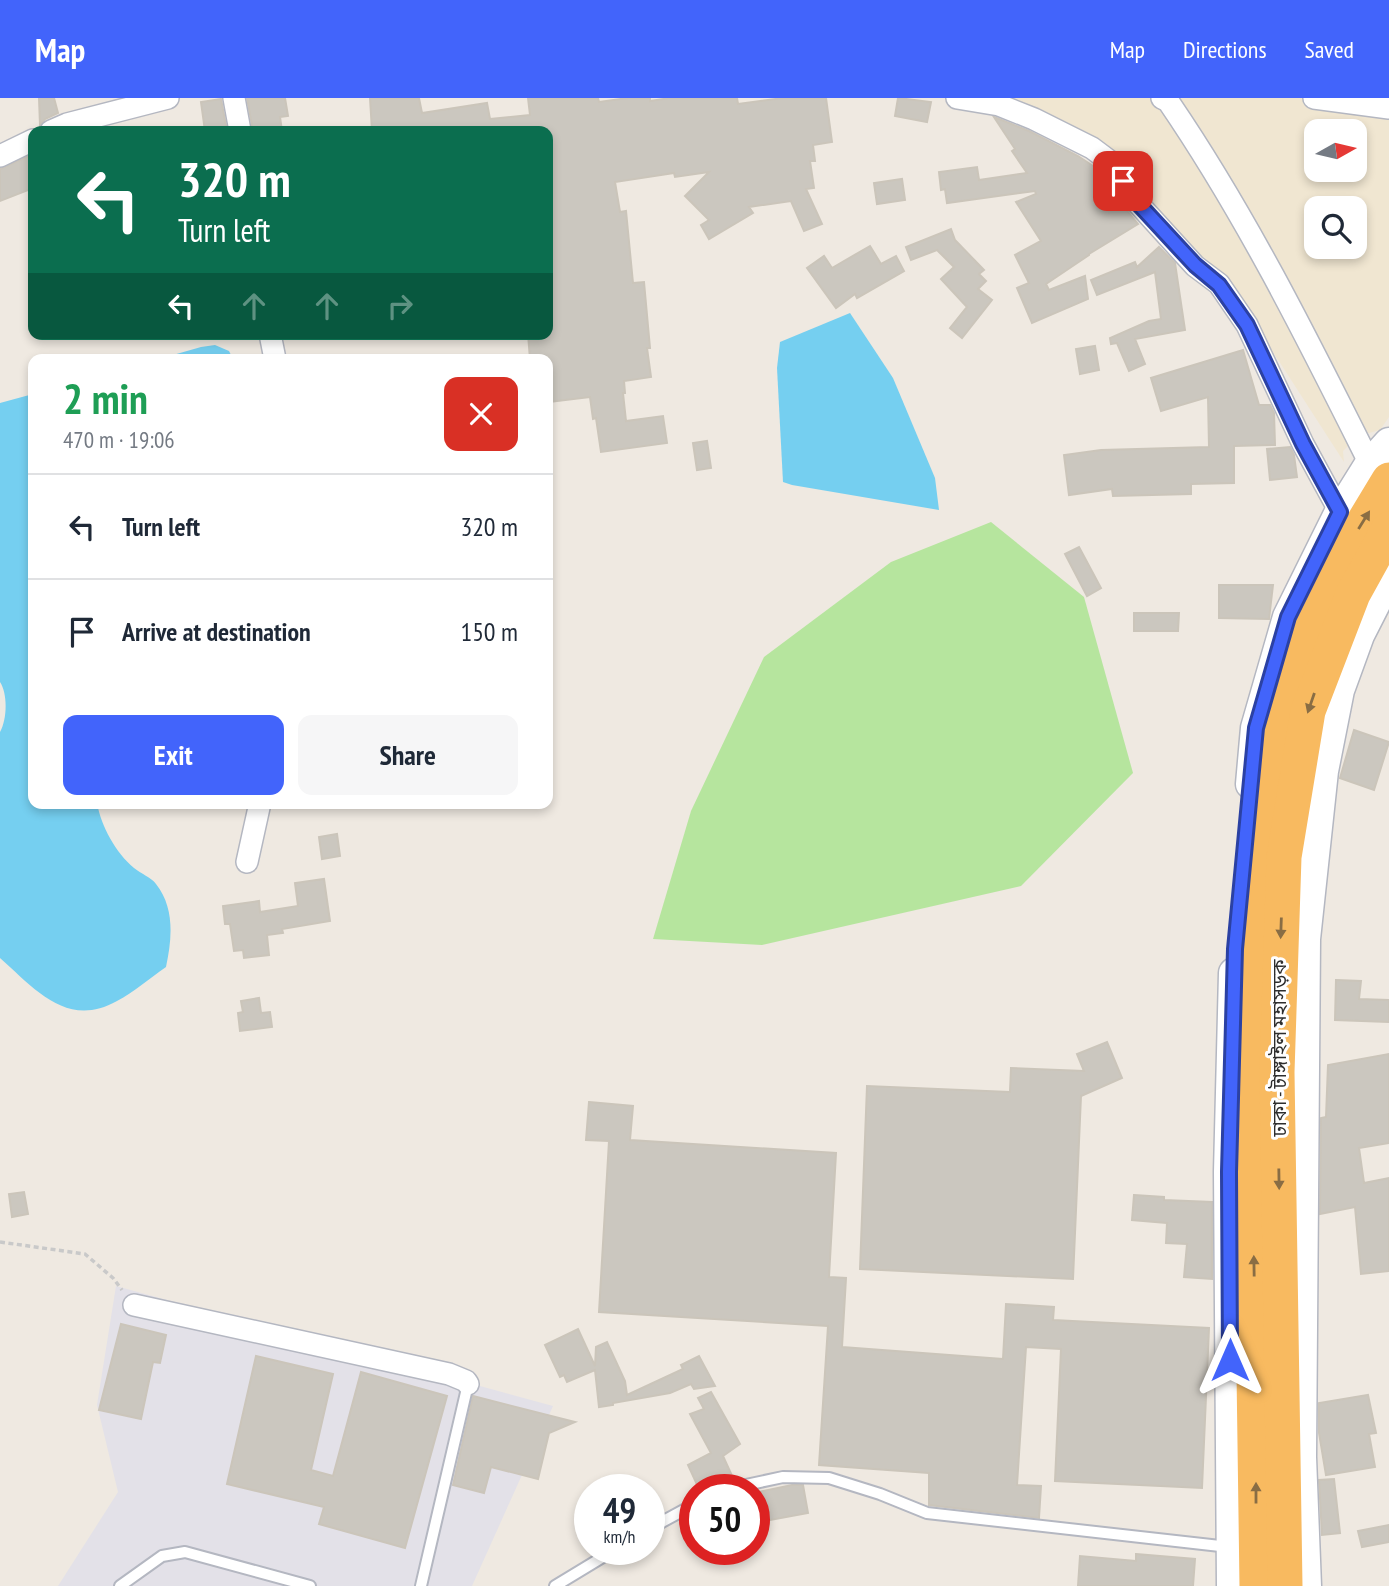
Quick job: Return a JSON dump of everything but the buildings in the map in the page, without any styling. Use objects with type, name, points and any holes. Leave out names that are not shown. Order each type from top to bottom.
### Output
[{"type":"highway","name":"ঢাকা - টাঙ্গাইল মহাসড়ক","points":[[1258,1586],[1243,1549],[1251,967],[1256,869],[1277,718],[1306,630],[1383,462]]},
{"type":"highway","name":"ঢাকা - টাঙ্গাইল মহাসড়ক","points":[[1284,1586],[1277,1072],[1284,857],[1308,710],[1353,594],[1389,529]]},
{"type":"main road","points":[[1232,1586],[1243,1549],[1229,1172],[1235,949],[1256,728],[1288,617],[1340,512],[1383,462]]},
{"type":"main road","points":[[1306,1586],[1301,1457],[1306,939],[1323,771],[1339,690],[1359,635],[1389,576]]},
{"type":"street","points":[[62,126],[168,98]]},
{"type":"street","points":[[234,98],[239,126]]},
{"type":"street","points":[[957,98],[999,105],[1034,119],[1092,148],[1112,163],[1134,199],[1195,265],[1219,285],[1247,325],[1303,444],[1340,512]]},
{"type":"street","points":[[1162,98],[1168,101],[1206,158],[1258,252],[1383,462]]},
{"type":"street","points":[[1314,98],[1389,108]]},
{"type":"street","points":[[0,156],[28,142]]},
{"type":"street","points":[[247,862],[259,809]]},
{"type":"street","points":[[134,1305],[449,1374],[468,1384]]},
{"type":"lane","points":[[421,1586],[468,1384]]},
{"type":"lane","points":[[770,1480],[783,1477],[829,1478],[927,1513],[1243,1549]]},
{"type":"lane","points":[[120,1586],[162,1556],[185,1552],[310,1586]]},
{"type":"lane","points":[[555,1586],[590,1565]]},
{"type":"path","points":[[0,1242],[85,1254],[113,1278],[134,1305]]},
{"type":"shaded area","points":[[980,98],[1389,98],[1389,417],[1380,430],[1358,436],[1343,451],[1344,462],[1246,310],[1197,263],[1114,159]]},
{"type":"shaded area","points":[[116,1286],[553,1406],[472,1586],[58,1586],[118,1492],[97,1405]]},
{"type":"green space","points":[[991,522],[1084,597],[1133,773],[1021,886],[762,945],[653,939],[691,811],[764,657],[891,562]]},
{"type":"water","points":[[850,313],[893,378],[935,478],[939,510],[783,482],[777,368],[780,342]]},
{"type":"water","points":[[215,345],[230,354],[176,354]]},
{"type":"water","points":[[28,395],[28,809],[99,809],[115,847],[127,862],[154,882],[162,893],[169,913],[170,946],[166,967],[117,1001],[99,1008],[67,1008],[53,1002],[0,958],[0,732],[6,707],[0,682],[0,403]]},
{"type":"route","points":[[1123,181],[1134,199],[1195,265],[1219,285],[1247,325],[1303,444],[1340,512],[1288,617],[1256,728],[1235,949],[1229,1172],[1230,1360]]}]
